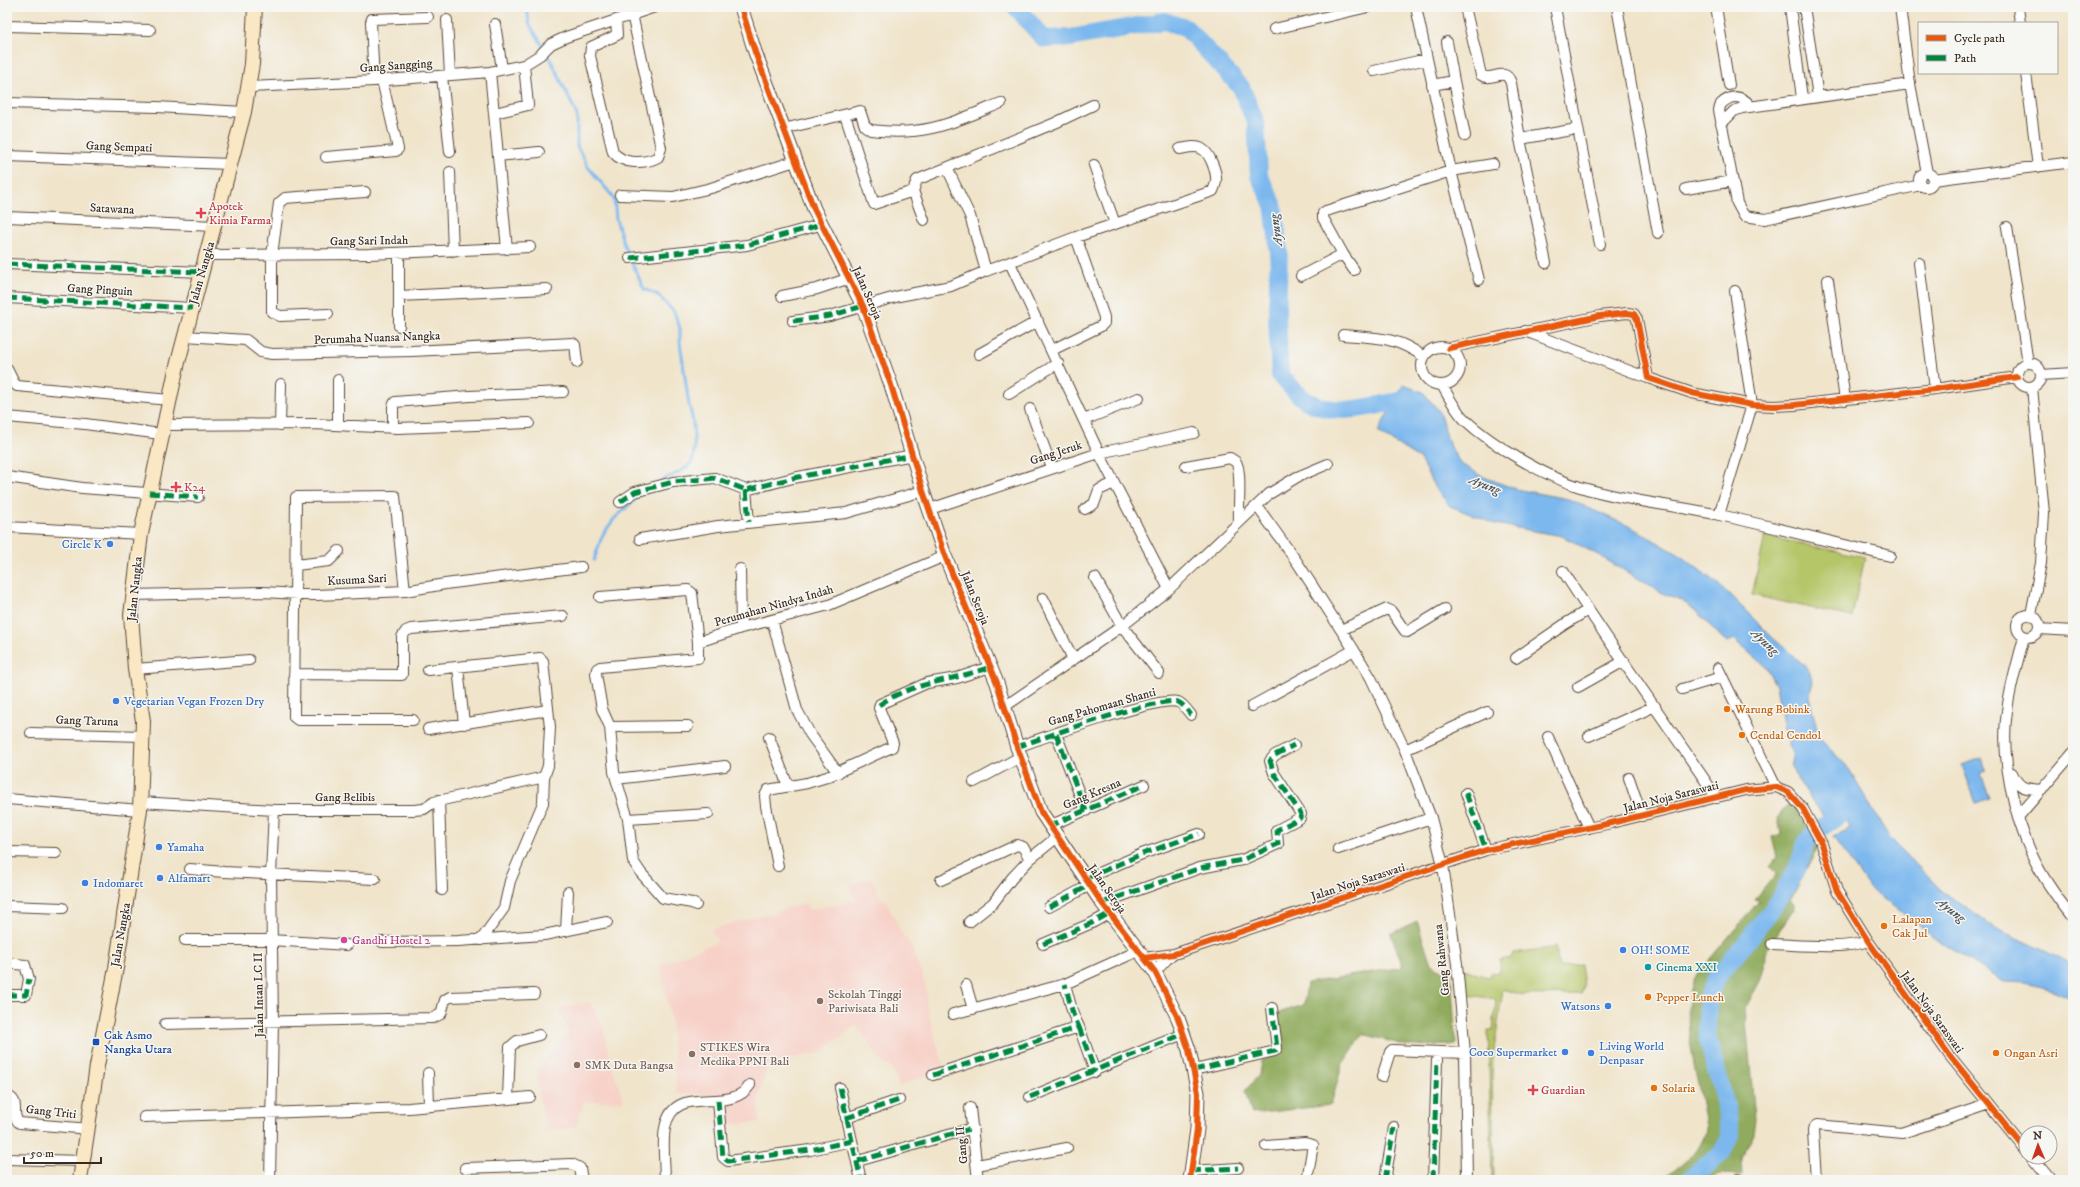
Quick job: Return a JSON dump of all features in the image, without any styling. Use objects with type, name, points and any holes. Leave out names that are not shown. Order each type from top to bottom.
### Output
[{"type":"main road","name":"Jalan Nangka","points":[[80,1180],[89,1129],[97,1066],[116,968],[140,806],[143,736],[141,704],[135,669],[131,624],[132,595],[141,534],[148,492],[185,336],[216,226],[250,86],[254,50],[255,7]]},
{"type":"street","points":[[632,14],[661,148],[658,157],[644,162],[625,160],[613,152],[590,56],[591,47],[617,35],[616,20],[632,14],[655,7]]},
{"type":"street","name":"Jalan Seroja","points":[[741,7],[755,52],[820,225],[850,278],[862,306],[891,385],[923,491],[945,556],[990,667],[1041,812],[1049,826],[1106,908],[1155,972],[1178,1018],[1194,1070],[1199,1110],[1191,1175]]},
{"type":"street","points":[[1274,29],[1368,7]]},
{"type":"street","points":[[1416,7],[1451,171],[1479,280]]},
{"type":"street","points":[[1466,7],[1481,75],[1483,77],[1503,75],[1508,77],[1546,262]]},
{"type":"street","points":[[1555,7],[1600,244]]},
{"type":"street","points":[[1617,7],[1658,233]]},
{"type":"street","points":[[1716,7],[1729,85]]},
{"type":"street","points":[[1790,7],[1802,98]]},
{"type":"street","points":[[1804,7],[1818,96]]},
{"type":"street","points":[[1751,106],[1741,97],[1725,100],[1721,104],[1720,110],[1721,124],[1740,212],[1744,216],[1757,219],[1921,185],[1929,187],[1930,177],[1910,84],[1900,7]]},
{"type":"street","points":[[2018,7],[2020,22]]},
{"type":"street","points":[[326,156],[396,151],[398,149],[378,80],[371,22],[372,19],[428,16]]},
{"type":"street","points":[[447,20],[446,76],[450,152]]},
{"type":"street","name":"Gang Sangging","points":[[250,86],[378,80],[490,72],[524,65],[540,55],[550,44],[616,20]]},
{"type":"street","points":[[495,24],[502,69]]},
{"type":"street","points":[[7,26],[150,30]]},
{"type":"street","points":[[1447,42],[1465,136]]},
{"type":"street","points":[[1374,71],[1426,59]]},
{"type":"street","points":[[495,114],[528,105],[524,65]]},
{"type":"street","points":[[490,72],[507,249]]},
{"type":"street","points":[[2026,74],[2038,167]]},
{"type":"street","points":[[1432,85],[1454,81]]},
{"type":"street","points":[[1721,124],[1734,111],[1751,106],[1910,84]]},
{"type":"street","points":[[7,103],[127,106],[244,112]]},
{"type":"street","points":[[783,129],[860,112],[865,126],[871,130],[912,132],[943,126],[1001,104]]},
{"type":"street","points":[[924,220],[913,191],[916,180],[1055,123],[1093,105]]},
{"type":"street","points":[[846,115],[874,204],[913,191]]},
{"type":"street","points":[[1520,139],[1577,129]]},
{"type":"street","points":[[793,321],[830,316],[899,296],[951,286],[1076,237],[1213,191],[1216,181],[1216,174],[1208,155],[1202,149],[1195,147],[1180,149]]},
{"type":"street","points":[[498,156],[539,152]]},
{"type":"street","name":"Gang Sempati","points":[[7,156],[230,164]]},
{"type":"street","points":[[620,195],[673,197],[711,188],[795,161]]},
{"type":"street","points":[[1930,177],[2038,167],[2073,162]]},
{"type":"street","points":[[1354,270],[1343,254],[1323,218],[1323,213],[1451,171],[1493,164]]},
{"type":"street","points":[[1094,165],[1115,224]]},
{"type":"street","points":[[947,168],[970,216],[986,271]]},
{"type":"street","points":[[450,172],[453,250]]},
{"type":"street","points":[[1686,189],[1733,181]]},
{"type":"street","points":[[328,314],[280,316],[272,312],[272,255],[279,202],[282,199],[365,192]]},
{"type":"street","name":"Satawana","points":[[7,217],[216,226]]},
{"type":"street","points":[[630,258],[747,245],[820,225]]},
{"type":"street","points":[[2007,227],[2028,363]]},
{"type":"street","points":[[1052,350],[1101,326],[1104,323],[1104,317],[1076,237]]},
{"type":"street","name":"Gang Sari Indah","points":[[208,254],[272,255],[399,253],[530,247]]},
{"type":"street","points":[[399,253],[399,326]]},
{"type":"street","points":[[1301,276],[1343,254]]},
{"type":"street","points":[[1010,263],[1058,362],[1099,453],[1169,589]]},
{"type":"street","points":[[1919,263],[1935,389]]},
{"type":"street","points":[[7,264],[202,272]]},
{"type":"street","points":[[782,296],[817,289],[850,278]]},
{"type":"street","points":[[1828,280],[1845,400]]},
{"type":"street","points":[[399,296],[547,289]]},
{"type":"street","points":[[1719,515],[1752,405],[1736,291]]},
{"type":"street","name":"Gang Pinguin","points":[[7,298],[192,308]]},
{"type":"street","points":[[1449,348],[1458,355],[1461,366],[1460,372],[1453,381],[1442,385],[1426,379],[1422,368],[1424,357],[1428,351],[1434,347],[1449,348],[1600,316],[1634,314],[1639,327],[1648,378]]},
{"type":"street","points":[[979,354],[1038,321]]},
{"type":"street","points":[[1525,331],[1648,378],[1692,393],[1752,405],[1794,405],[1845,400],[2017,377]]},
{"type":"street","points":[[1343,335],[1394,340],[1411,347],[1424,357]]},
{"type":"street","name":"Perumaha Nuansa Nangka","points":[[185,336],[246,340],[262,352],[272,354],[412,351],[574,343],[577,362]]},
{"type":"street","points":[[1009,394],[1058,362]]},
{"type":"street","points":[[2028,363],[2038,368],[2041,375],[2038,382],[2032,387]]},
{"type":"street","points":[[2028,363],[2018,369],[2017,377],[2020,384],[2032,387]]},
{"type":"street","points":[[7,369],[17,386],[170,400]]},
{"type":"street","points":[[2041,375],[2073,373]]},
{"type":"street","points":[[338,380],[338,425]]},
{"type":"street","points":[[280,425],[281,384]]},
{"type":"street","points":[[1442,385],[1457,411],[1465,420],[1508,451],[1554,477],[1580,487],[1646,502],[1719,515],[1890,556]]},
{"type":"street","points":[[2031,616],[2041,563],[2044,514],[2032,387]]},
{"type":"street","points":[[393,428],[392,406],[395,402],[470,396],[563,392]]},
{"type":"street","points":[[1084,420],[1139,398]]},
{"type":"street","points":[[1030,409],[1052,468]]},
{"type":"street","points":[[7,417],[163,429],[280,425],[338,425],[393,428],[529,423]]},
{"type":"street","name":"Gang Jeruk","points":[[930,509],[1099,453],[1194,433]]},
{"type":"street","points":[[620,502],[635,492],[673,482],[710,478],[722,480],[746,490],[793,478],[912,455]]},
{"type":"street","points":[[1186,466],[1230,458],[1236,462],[1240,470],[1239,522]]},
{"type":"street","points":[[1004,707],[1122,626],[1169,589],[1269,494],[1297,477],[1328,464]]},
{"type":"street","points":[[7,477],[82,488],[198,497]]},
{"type":"street","points":[[1085,509],[1094,504],[1099,490],[1114,483]]},
{"type":"street","points":[[746,490],[749,522]]},
{"type":"street","points":[[640,539],[749,522],[798,519],[846,513],[923,491]]},
{"type":"street","points":[[405,591],[396,497],[393,495],[296,497],[294,717],[298,720],[413,720]]},
{"type":"street","name":"Gang Rahwana","points":[[1257,506],[1297,562],[1371,678],[1405,750],[1431,818],[1443,865],[1457,964],[1465,1053],[1467,1180]]},
{"type":"street","points":[[7,527],[141,534]]},
{"type":"street","points":[[296,565],[329,561],[338,551]]},
{"type":"street","name":"Perumahan Nindya Indah","points":[[698,642],[741,628],[829,605],[945,556]]},
{"type":"street","name":"Kusuma Sari","points":[[132,595],[263,592],[318,595],[405,591],[445,584],[582,567]]},
{"type":"street","points":[[740,569],[741,628]]},
{"type":"street","points":[[1563,571],[1588,610],[1717,798]]},
{"type":"street","points":[[1095,578],[1122,626],[1159,673]]},
{"type":"street","points":[[600,597],[691,591],[698,642],[698,658],[599,668],[596,674],[602,709],[610,727],[616,779],[628,819],[633,861],[641,873],[663,898],[692,903],[696,906]]},
{"type":"street","points":[[1043,598],[1073,659]]},
{"type":"street","points":[[1341,630],[1387,609],[1391,611],[1405,631],[1408,632],[1445,609]]},
{"type":"street","points":[[1516,658],[1588,610]]},
{"type":"street","points":[[294,674],[402,674],[402,637],[406,631],[411,629],[563,616]]},
{"type":"street","points":[[2024,637],[2018,632],[2017,624],[2021,618],[2031,616],[2036,619],[2039,629]]},
{"type":"street","points":[[772,620],[797,710],[810,734],[838,773]]},
{"type":"street","points":[[2039,629],[2073,631]]},
{"type":"street","points":[[2024,637],[2035,635],[2039,629]]},
{"type":"street","points":[[2024,637],[2007,712],[2006,763],[2019,816],[2033,857],[2051,888],[2073,918]]},
{"type":"street","points":[[1252,706],[1354,650]]},
{"type":"street","points":[[428,670],[542,659],[548,710],[548,754],[542,802],[510,881],[504,908],[481,940]]},
{"type":"street","points":[[135,669],[250,660]]},
{"type":"street","points":[[1578,687],[1624,661]]},
{"type":"street","points":[[458,667],[464,724]]},
{"type":"street","points":[[778,866],[769,826],[765,796],[770,788],[807,783],[838,773],[893,745],[879,708],[880,704],[927,683],[957,678],[990,667]]},
{"type":"street","points":[[1682,689],[1720,672],[1776,787]]},
{"type":"street","name":"Gang Pahomaan Shanti","points":[[974,782],[1019,752],[1056,734],[1119,713],[1158,703],[1173,701],[1180,703],[1191,715]]},
{"type":"street","points":[[1589,736],[1655,706]]},
{"type":"street","points":[[428,729],[548,710]]},
{"type":"street","points":[[1405,750],[1487,712]]},
{"type":"street","points":[[610,727],[688,726]]},
{"type":"street","name":"Gang Taruna","points":[[31,733],[143,736]]},
{"type":"street","points":[[1056,734],[1086,811]]},
{"type":"street","points":[[769,737],[788,786]]},
{"type":"street","points":[[1548,737],[1589,828]]},
{"type":"street","points":[[1043,944],[1092,923],[1106,908],[1200,868],[1242,860],[1278,844],[1277,830],[1300,818],[1301,814],[1274,772],[1270,761],[1275,756],[1294,745]]},
{"type":"street","points":[[2019,816],[2073,753]]},
{"type":"street","points":[[2006,763],[2017,785],[2024,788],[2042,790]]},
{"type":"street","points":[[616,779],[725,766]]},
{"type":"street","name":"Gang Belibis","points":[[7,799],[140,806],[274,810],[414,810],[424,809],[431,803],[439,800],[541,779],[544,777]]},
{"type":"street","points":[[1629,778],[1642,816]]},
{"type":"street","name":"Gang Kresna","points":[[1049,826],[1144,785]]},
{"type":"street","name":"Jalan Noja Saraswati","points":[[953,1014],[1065,984],[1141,955],[1174,954],[1486,850],[1642,816],[1752,789],[1776,787],[1794,796],[1811,823],[1822,844],[1837,890],[1868,941],[1950,1056],[2018,1140]]},
{"type":"street","points":[[1466,793],[1486,850]]},
{"type":"street","points":[[439,800],[442,890]]},
{"type":"street","name":"Jalan Intan LC II","points":[[270,1180],[270,1111],[273,1021],[271,875],[274,810]]},
{"type":"street","points":[[628,819],[708,814]]},
{"type":"street","points":[[1338,849],[1431,818]]},
{"type":"street","points":[[1049,907],[1088,881],[1142,854],[1199,834]]},
{"type":"street","points":[[969,922],[993,903],[1012,878],[1030,859],[1058,837]]},
{"type":"street","points":[[941,880],[1017,845],[1023,847],[1030,859]]},
{"type":"street","points":[[7,852],[56,853]]},
{"type":"street","points":[[190,869],[271,875],[375,879]]},
{"type":"street","points":[[566,931],[568,892]]},
{"type":"street","points":[[7,906],[63,908]]},
{"type":"street","points":[[382,942],[408,943],[481,940],[544,935],[608,922]]},
{"type":"street","points":[[184,940],[272,940],[347,945]]},
{"type":"street","points":[[1772,944],[1845,945],[1868,941]]},
{"type":"street","name":"Jalan Noja Saraswati","points":[[1155,972],[1174,954]]},
{"type":"street","points":[[7,964],[25,965],[27,967],[29,980],[26,995],[7,995]]},
{"type":"street","points":[[1065,984],[1073,1014],[1095,1072]]},
{"type":"street","points":[[966,985],[973,1009]]},
{"type":"street","points":[[164,1024],[435,1017],[441,1014],[444,1000],[450,997],[534,994]]},
{"type":"street","points":[[1194,1070],[1275,1051],[1277,1048],[1272,1008]]},
{"type":"street","points":[[933,1075],[1079,1027]]},
{"type":"street","points":[[1030,1097],[1095,1072],[1183,1034]]},
{"type":"street","points":[[508,1098],[510,1047],[517,1041],[539,1035]]},
{"type":"street","points":[[1382,1077],[1392,1050],[1411,1052],[1465,1053]]},
{"type":"street","points":[[1433,1180],[1437,1060]]},
{"type":"street","points":[[428,1073],[429,1106]]},
{"type":"street","points":[[665,1180],[665,1128],[671,1115],[680,1104],[688,1101],[718,1100],[741,1095],[750,1085]]},
{"type":"street","points":[[840,1088],[862,1180]]},
{"type":"street","name":"Gang Triti","points":[[7,1096],[12,1097],[15,1101],[16,1118],[20,1123],[89,1129]]},
{"type":"street","points":[[144,1117],[429,1106],[530,1097]]},
{"type":"street","points":[[718,1100],[724,1157],[728,1161],[784,1154],[852,1141]]},
{"type":"street","points":[[846,1118],[899,1100]]},
{"type":"street","points":[[1816,1180],[1813,1131],[1814,1127],[1817,1125],[1902,1133],[1989,1104]]},
{"type":"street","name":"Gang II","points":[[970,1108],[978,1180]]},
{"type":"street","points":[[1385,1180],[1394,1127]]},
{"type":"street","points":[[858,1161],[973,1128]]},
{"type":"street","points":[[1266,1146],[1310,1143],[1313,1148],[1307,1180]]},
{"type":"street","points":[[976,1165],[1067,1148]]},
{"type":"street","points":[[7,1160],[84,1161]]},
{"type":"street","points":[[466,1168],[572,1164],[580,1168],[582,1180]]},
{"type":"street","points":[[2038,1165],[2050,1180]]},
{"type":"street","points":[[1191,1175],[1238,1168]]},
{"type":"shaded area","name":"Sekolah Tinggi Pariwisata Bali","points":[[871,877],[882,900],[885,899],[902,934],[911,945],[924,981],[927,997],[926,1004],[944,1069],[899,1086],[892,1068],[884,1065],[856,1025],[820,1053],[768,1063],[758,1098],[760,1122],[717,1125],[717,1099],[715,1094],[677,1094],[670,1014],[660,965],[717,942],[711,929],[807,903],[808,910],[856,901],[849,886]]},
{"type":"shaded area","name":"SMK Duta Bangsa","points":[[590,1002],[603,1027],[614,1073],[624,1101],[584,1102],[576,1127],[548,1131],[537,1085],[539,1069],[544,1060],[569,1034],[559,1008]]},
{"type":"green space","points":[[1765,536],[1865,557],[1852,617],[1752,595]]},
{"type":"green space","points":[[1792,799],[1818,847],[1790,901],[1795,906],[1765,953],[1764,968],[1761,979],[1745,1009],[1755,1119],[1752,1140],[1741,1157],[1742,1175],[1719,1174],[1715,1176],[1713,1180],[1662,1180],[1683,1164],[1695,1152],[1704,1137],[1706,1129],[1704,1111],[1691,1050],[1688,1008],[1691,990],[1697,974],[1759,901],[1755,899],[1777,873],[1770,866],[1777,857],[1772,837],[1781,834],[1778,817]]},
{"type":"green space","points":[[1417,921],[1431,964],[1451,975],[1456,1045],[1408,1046],[1363,1034],[1342,1065],[1331,1105],[1252,1114],[1245,1091],[1259,1075],[1261,1061],[1283,1052],[1278,1013],[1304,1005],[1307,983],[1403,967],[1391,934]]},
{"type":"green space","points":[[1556,947],[1559,967],[1581,964],[1584,986],[1581,994],[1523,995],[1503,989],[1492,1073],[1494,1180],[1492,1180],[1488,1030],[1493,1030],[1496,999],[1462,994],[1462,968],[1489,977],[1490,973],[1500,972],[1500,960],[1511,958],[1513,953]]},
{"type":"water","points":[[1403,385],[1423,392],[1439,411],[1450,447],[1461,464],[1484,477],[1515,489],[1568,499],[1631,527],[1683,557],[1724,589],[1774,639],[1803,664],[1810,673],[1813,682],[1809,696],[1819,738],[1846,765],[1889,837],[1941,890],[1995,928],[2073,964],[2073,999],[2055,991],[2027,983],[2004,982],[1947,946],[1871,890],[1833,837],[1849,828],[1845,819],[1828,829],[1822,814],[1798,780],[1791,766],[1793,757],[1784,729],[1776,686],[1766,667],[1733,639],[1727,642],[1699,614],[1684,602],[1666,595],[1598,555],[1562,536],[1495,524],[1450,506],[1435,488],[1420,459],[1378,432]]},
{"type":"water","points":[[1982,758],[1986,770],[1980,772],[1989,798],[1976,803],[1962,765]]},
{"type":"waterway","points":[[527,7],[529,23],[549,56],[577,115],[577,146],[588,167],[614,198],[616,219],[624,245],[644,289],[658,295],[674,312],[680,328],[680,342],[693,426],[694,453],[692,460],[687,467],[677,474],[662,480]]},
{"type":"waterway","name":"Ayung","points":[[1016,7],[1044,39],[1070,38],[1164,21],[1186,28],[1241,87],[1256,123],[1259,176],[1273,204],[1279,252],[1277,317],[1280,376],[1303,398],[1320,407],[1346,410],[1413,399],[1416,402]]},
{"type":"waterway","points":[[594,560],[602,536],[614,519],[641,494]]},
{"type":"waterway","points":[[1688,1180],[1721,1154],[1730,1136],[1728,1114],[1707,1036],[1708,998],[1715,980],[1780,898],[1797,869],[1807,841],[1816,831],[1846,811]]},
{"type":"marked path","points":[[630,258],[747,245],[820,225]]},
{"type":"marked path","points":[[7,264],[202,272]]},
{"type":"marked path","points":[[7,298],[192,308]]},
{"type":"marked path","points":[[793,321],[830,316],[863,306]]},
{"type":"marked path","points":[[620,502],[635,492],[673,482],[715,478],[746,490],[793,478],[913,455]]},
{"type":"marked path","points":[[746,490],[749,522]]},
{"type":"marked path","points":[[149,493],[198,497]]},
{"type":"marked path","points":[[879,705],[891,697],[905,691],[990,667]]},
{"type":"marked path","points":[[1017,747],[1050,735],[1148,705],[1178,702],[1191,715]]},
{"type":"marked path","points":[[1056,734],[1086,811]]},
{"type":"marked path","points":[[1102,903],[1200,868],[1242,860],[1278,844],[1277,830],[1300,818],[1301,814],[1274,773],[1270,761],[1275,755],[1294,745]]},
{"type":"marked path","points":[[1049,826],[1144,785]]},
{"type":"marked path","points":[[1466,793],[1486,850]]},
{"type":"marked path","points":[[1087,878],[1142,854],[1199,834]]},
{"type":"marked path","points":[[1049,907],[1090,885]]},
{"type":"marked path","points":[[1043,944],[1092,923],[1110,913]]},
{"type":"marked path","points":[[7,995],[26,995],[29,979]]},
{"type":"marked path","points":[[933,1075],[1079,1027],[1073,1014],[1065,984]]},
{"type":"marked path","points":[[1194,1070],[1275,1051],[1277,1048],[1272,1008]]},
{"type":"marked path","points":[[1079,1027],[1095,1072]]},
{"type":"marked path","points":[[1030,1097],[1183,1034]]},
{"type":"marked path","points":[[1433,1180],[1437,1060]]},
{"type":"marked path","points":[[840,1088],[861,1180]]},
{"type":"marked path","points":[[718,1100],[723,1157],[728,1161],[810,1150],[852,1141]]},
{"type":"marked path","points":[[846,1118],[899,1100]]},
{"type":"marked path","points":[[1385,1180],[1394,1127]]},
{"type":"marked path","points":[[858,1161],[973,1128]]},
{"type":"marked path","points":[[1191,1171],[1238,1168]]},
{"type":"cycle path","points":[[741,7],[755,52],[814,209],[863,306],[891,385],[923,491],[945,556],[997,683],[1017,747],[1041,812],[1102,903],[1155,972],[1178,1018],[1189,1050],[1198,1093],[1197,1129],[1190,1180]]},
{"type":"cycle path","points":[[1449,348],[1600,316],[1627,313],[1634,314],[1637,319],[1648,378],[1692,393],[1752,405],[1794,405],[1935,389],[2017,377]]},
{"type":"cycle path","points":[[1144,958],[1174,954],[1486,850],[1611,823],[1746,790],[1776,787],[1788,792],[1803,809],[1822,844],[1837,891],[1868,941],[1950,1056],[2018,1140]]},
{"type":"place","name":"Apotek Kimia Farma","points":[[201,213]]},
{"type":"place","name":"K24","points":[[176,487]]},
{"type":"place","name":"Circle K","points":[[110,544]]},
{"type":"place","name":"Vegetarian Vegan Frozen Dry","points":[[116,701]]},
{"type":"place","name":"Warung Bobink","points":[[1727,709]]},
{"type":"place","name":"Cendal Cendol","points":[[1742,735]]},
{"type":"place","name":"Yamaha","points":[[159,847]]},
{"type":"place","name":"Alfamart","points":[[160,878]]},
{"type":"place","name":"Indomaret","points":[[85,883]]},
{"type":"place","name":"Lalapan Cak Jul","points":[[1884,926]]},
{"type":"place","name":"Gandhi Hostel 2","points":[[344,940]]},
{"type":"place","name":"OH! SOME","points":[[1623,950]]},
{"type":"place","name":"Cinema XXI","points":[[1648,967]]},
{"type":"place","name":"Pepper Lunch","points":[[1648,997]]},
{"type":"place","name":"Sekolah Tinggi Pariwisata Bali","points":[[820,1001]]},
{"type":"place","name":"Watsons","points":[[1608,1006]]},
{"type":"place","name":"Cak Asmo Nangka Utara","points":[[96,1042]]},
{"type":"place","name":"Coco Supermarket","points":[[1565,1052]]},
{"type":"place","name":"Living World Denpasar","points":[[1591,1053]]},
{"type":"place","name":"Ongan Asri","points":[[1996,1053]]},
{"type":"place","name":"STIKES Wira Medika PPNI Bali","points":[[692,1054]]},
{"type":"place","name":"SMK Duta Bangsa","points":[[577,1065]]},
{"type":"place","name":"Solaria","points":[[1654,1088]]},
{"type":"place","name":"Guardian","points":[[1533,1090]]}]
